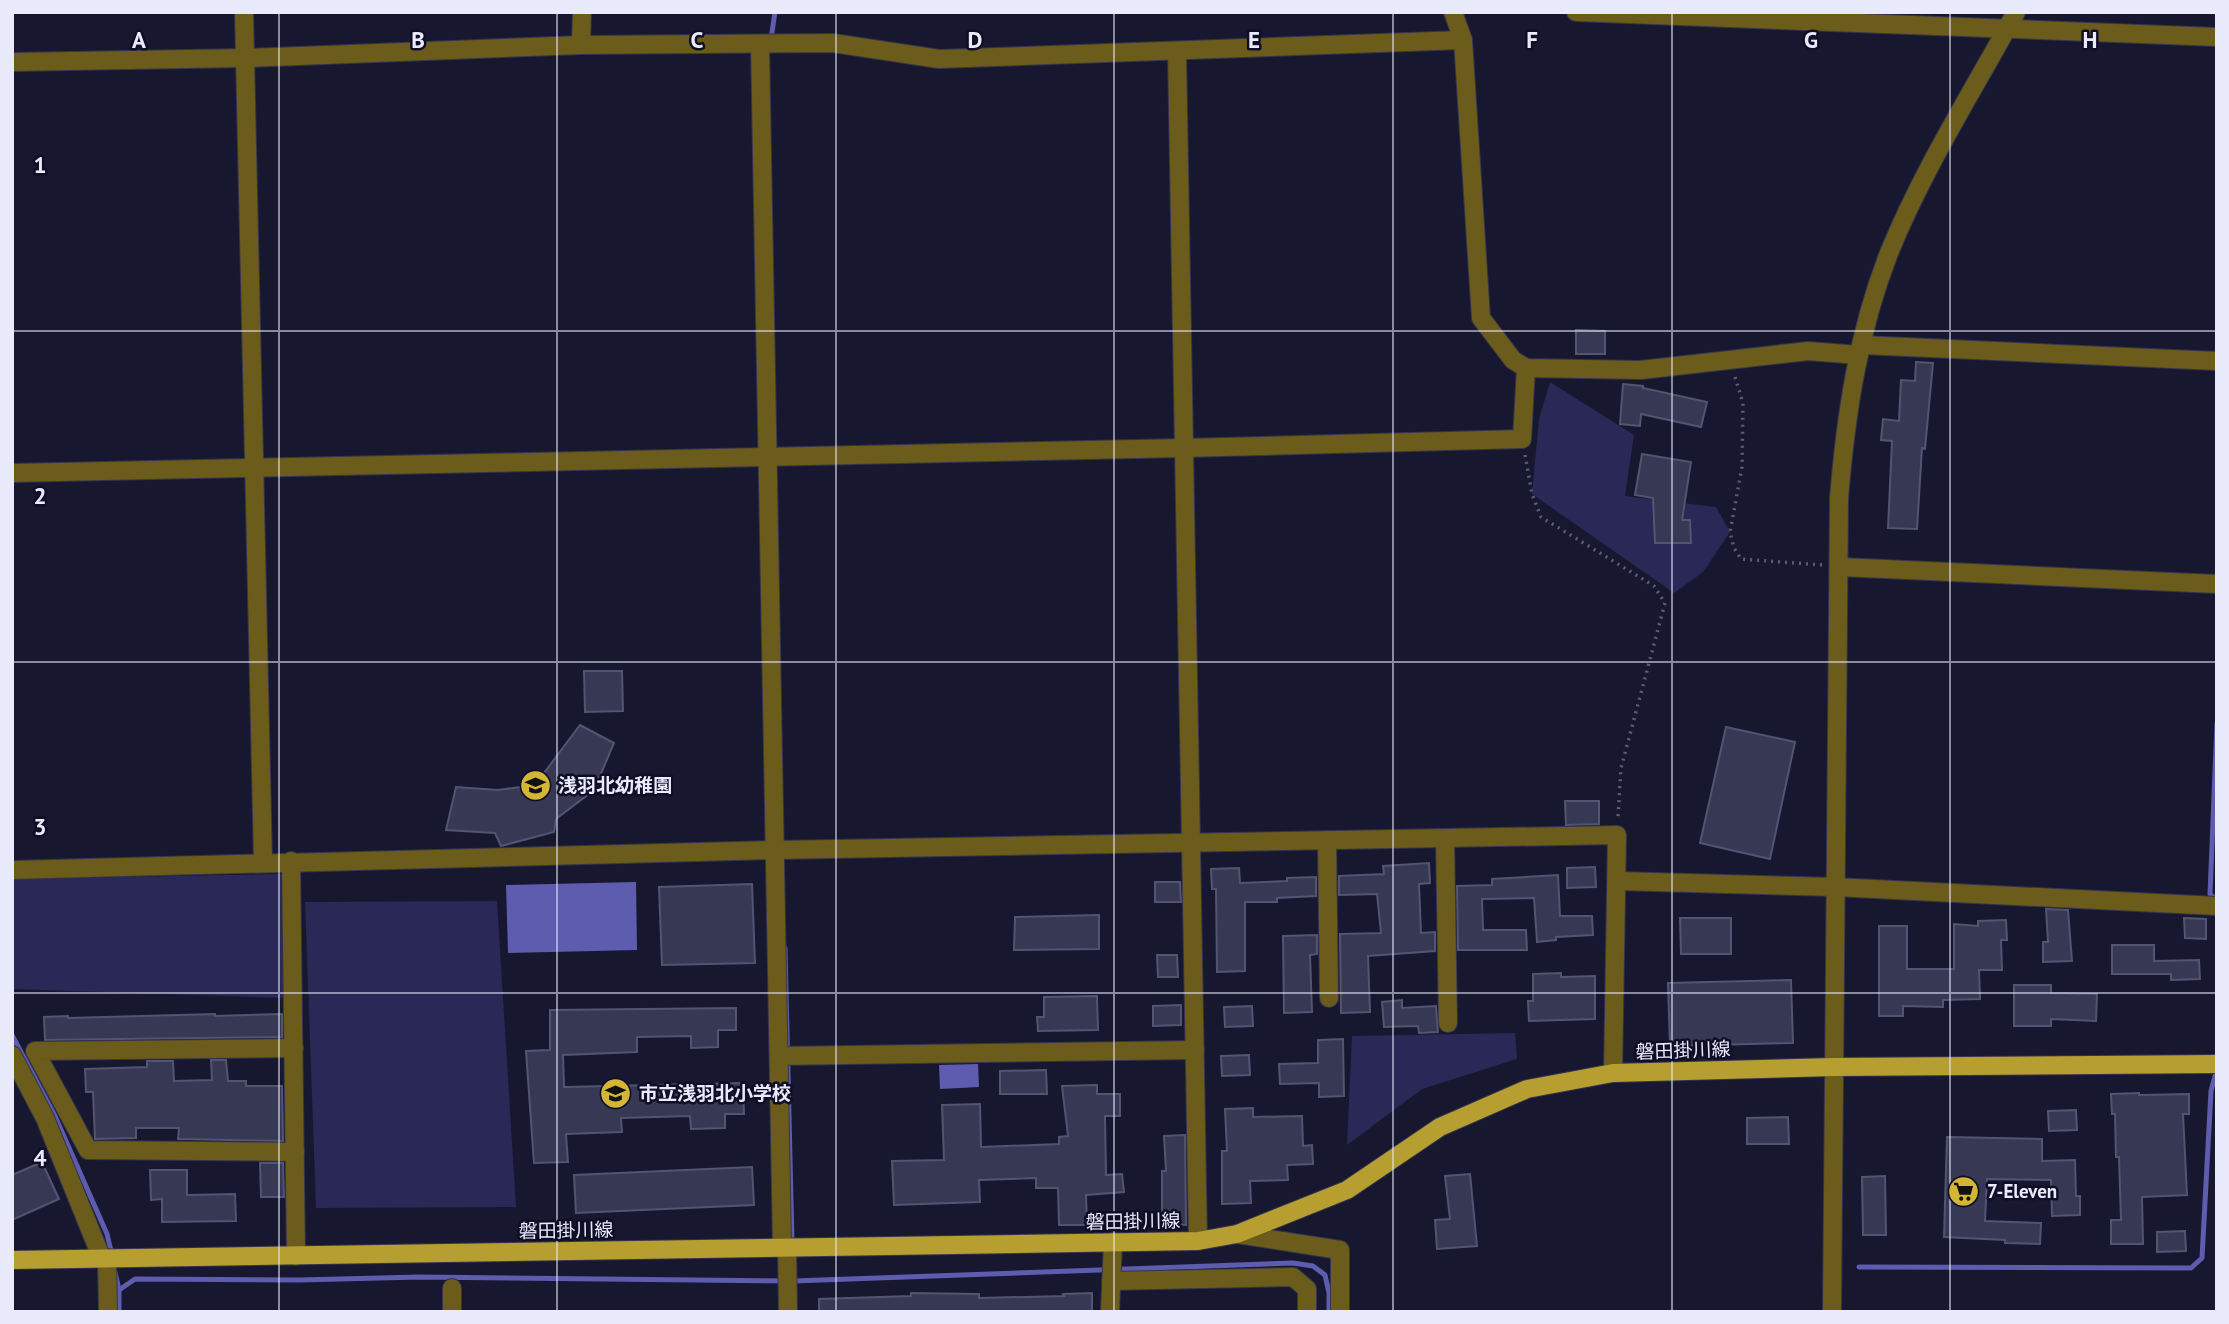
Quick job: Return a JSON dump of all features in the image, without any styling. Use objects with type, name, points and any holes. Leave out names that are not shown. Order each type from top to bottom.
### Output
[{"type":"main road","name":"磐田掛川線","points":[[12,1260],[1198,1241],[1237,1234],[1347,1190],[1440,1127],[1527,1089],[1613,1073],[1834,1067],[2217,1064]]},
{"type":"street","points":[[244,12],[263,862]]},
{"type":"street","points":[[581,45],[582,12]]},
{"type":"street","points":[[1453,12],[1463,40],[1481,318],[1513,360],[1526,368],[1641,370],[1808,351],[1861,350],[2217,361]]},
{"type":"street","points":[[1576,12],[2217,37]]},
{"type":"street","points":[[1832,1312],[1839,498],[1844,436],[1851,388],[1870,312],[1889,254],[1914,196],[2016,12]]},
{"type":"street","points":[[12,62],[246,58],[581,45],[833,43],[939,59],[1463,40]]},
{"type":"street","points":[[760,44],[779,1056],[788,1312]]},
{"type":"street","points":[[1177,52],[1198,1241]]},
{"type":"street","points":[[12,473],[1522,439],[1526,368]]},
{"type":"street","points":[[1840,567],[2217,584]]},
{"type":"street","points":[[12,870],[776,850],[1618,835],[1613,1073]]},
{"type":"street","points":[[1444,838],[1448,1023]]},
{"type":"street","points":[[1327,839],[1329,999]]},
{"type":"street","points":[[291,862],[296,1256]]},
{"type":"street","points":[[1617,881],[1835,887],[2217,906]]},
{"type":"street","points":[[294,1048],[35,1051],[88,1150],[295,1152]]},
{"type":"street","points":[[779,1056],[1195,1050]]},
{"type":"street","points":[[12,1055],[45,1118],[104,1259],[108,1312]]},
{"type":"street","points":[[1237,1234],[1340,1250],[1340,1312]]},
{"type":"street","points":[[1110,1312],[1112,1242]]},
{"type":"street","points":[[1111,1282],[1293,1277],[1307,1289],[1307,1312]]},
{"type":"street","points":[[452,1288],[452,1312]]},
{"type":"path","points":[[1723,361],[1738,381],[1743,403],[1742,467],[1730,532],[1734,548],[1741,559],[1840,567]]},
{"type":"path","points":[[1522,439],[1532,494],[1541,517],[1654,586],[1665,603],[1621,768],[1618,835]]},
{"type":"shaded area","points":[[1550,382],[1634,435],[1625,496],[1716,507],[1730,532],[1703,572],[1674,593],[1532,494],[1539,419]]},
{"type":"shaded area","points":[[281,874],[285,998],[12,989],[12,879]]},
{"type":"shaded area","points":[[636,882],[637,950],[508,953],[506,885]]},
{"type":"shaded area","points":[[497,901],[516,1207],[316,1208],[305,902]]},
{"type":"shaded area","points":[[1515,1033],[1517,1059],[1422,1089],[1347,1145],[1352,1036]]},
{"type":"shaded area","points":[[978,1064],[979,1087],[940,1089],[939,1065]]},
{"type":"building","points":[[1576,330],[1605,331],[1605,354],[1576,354]]},
{"type":"building","points":[[1916,362],[1933,363],[1925,449],[1922,448],[1917,529],[1888,528],[1892,441],[1881,440],[1883,419],[1899,421],[1901,380],[1915,381]]},
{"type":"building","points":[[1623,384],[1643,386],[1707,402],[1701,427],[1641,414],[1640,426],[1620,424]]},
{"type":"building","points":[[1642,454],[1691,462],[1682,520],[1690,520],[1691,543],[1655,543],[1653,498],[1635,495]]},
{"type":"building","points":[[584,671],[622,671],[623,711],[585,712]]},
{"type":"building","points":[[580,725],[614,743],[594,790],[556,819],[554,832],[501,846],[495,833],[446,830],[456,787],[498,790],[535,785]]},
{"type":"building","points":[[1726,727],[1795,742],[1770,859],[1700,843]]},
{"type":"building","points":[[1565,801],[1599,801],[1599,824],[1566,825]]},
{"type":"building","points":[[1429,863],[1430,883],[1419,884],[1421,933],[1435,932],[1435,951],[1368,956],[1370,1012],[1341,1013],[1340,934],[1381,933],[1377,894],[1339,895],[1339,876],[1384,874],[1383,866]]},
{"type":"building","points":[[1595,867],[1596,887],[1567,888],[1567,868]]},
{"type":"building","points":[[1239,868],[1240,883],[1316,877],[1316,896],[1277,898],[1277,902],[1245,902],[1245,971],[1217,972],[1216,889],[1212,889],[1211,869]]},
{"type":"building","points":[[1558,875],[1560,916],[1592,916],[1593,935],[1556,937],[1556,940],[1537,942],[1534,898],[1482,899],[1483,930],[1526,930],[1527,950],[1458,950],[1457,886],[1492,885],[1492,879]]},
{"type":"building","points":[[1155,882],[1180,882],[1181,902],[1155,902]]},
{"type":"building","points":[[752,884],[755,963],[662,965],[659,887]]},
{"type":"building","points":[[2046,909],[2068,910],[2072,961],[2043,962],[2043,942],[2048,942]]},
{"type":"building","points":[[1099,915],[1099,949],[1014,950],[1015,917]]},
{"type":"building","points":[[1680,918],[1731,918],[1731,954],[1681,954]]},
{"type":"building","points":[[2184,918],[2206,919],[2206,939],[2185,938]]},
{"type":"building","points":[[2006,920],[2007,940],[2001,940],[2002,970],[1979,970],[1980,999],[1943,1000],[1943,1007],[1903,1006],[1903,1016],[1879,1016],[1879,926],[1907,926],[1907,969],[1954,969],[1954,924],[1978,926],[1978,921]]},
{"type":"building","points":[[1317,935],[1317,954],[1310,955],[1312,1012],[1284,1013],[1283,936]]},
{"type":"building","points":[[2112,945],[2154,945],[2154,961],[2199,960],[2200,979],[2171,980],[2171,974],[2112,974]]},
{"type":"building","points":[[1157,955],[1177,955],[1178,977],[1158,977]]},
{"type":"building","points":[[1561,973],[1561,977],[1595,976],[1595,1019],[1529,1021],[1528,1001],[1533,1001],[1533,974]]},
{"type":"building","points":[[1791,980],[1793,1043],[1670,1046],[1668,983]]},
{"type":"building","points":[[2014,985],[2051,985],[2051,993],[2097,994],[2096,1021],[2051,1019],[2051,1026],[2014,1026]]},
{"type":"building","points":[[1097,996],[1098,1030],[1038,1031],[1037,1017],[1044,1017],[1044,997]]},
{"type":"building","points":[[1402,1000],[1402,1008],[1436,1006],[1438,1032],[1419,1033],[1418,1026],[1384,1027],[1382,1002]]},
{"type":"building","points":[[1181,1005],[1181,1025],[1153,1026],[1153,1006]]},
{"type":"building","points":[[1252,1006],[1253,1026],[1225,1027],[1224,1007]]},
{"type":"building","points":[[736,1008],[736,1030],[718,1030],[718,1047],[691,1048],[691,1036],[637,1037],[637,1052],[563,1055],[564,1087],[743,1083],[744,1114],[725,1114],[725,1128],[691,1129],[690,1116],[621,1118],[622,1132],[566,1134],[568,1162],[534,1163],[526,1051],[550,1050],[550,1010]]},
{"type":"building","points":[[282,1014],[282,1037],[45,1040],[44,1017]]},
{"type":"building","points":[[1343,1039],[1344,1096],[1319,1097],[1319,1083],[1280,1084],[1279,1064],[1318,1063],[1318,1040]]},
{"type":"building","points":[[1249,1055],[1250,1075],[1222,1076],[1221,1056]]},
{"type":"building","points":[[211,1060],[226,1060],[228,1081],[246,1081],[246,1086],[282,1086],[283,1141],[178,1139],[179,1128],[136,1128],[136,1138],[95,1139],[93,1092],[86,1092],[85,1069],[147,1067],[147,1061],[173,1061],[174,1081],[212,1080]]},
{"type":"building","points":[[1046,1070],[1047,1094],[1000,1094],[1000,1071]]},
{"type":"building","points":[[1097,1085],[1097,1094],[1120,1094],[1120,1116],[1105,1116],[1106,1175],[1122,1174],[1124,1192],[1086,1195],[1087,1225],[1059,1225],[1058,1188],[1036,1188],[1036,1178],[979,1180],[980,1202],[894,1205],[892,1161],[944,1160],[942,1105],[980,1104],[981,1147],[1059,1144],[1059,1137],[1068,1136],[1062,1086]]},
{"type":"building","points":[[2111,1094],[2189,1094],[2189,1114],[2183,1114],[2187,1195],[2142,1197],[2143,1244],[2111,1244],[2111,1220],[2121,1220],[2119,1157],[2116,1157],[2115,1114],[2112,1114]]},
{"type":"building","points":[[1253,1108],[1253,1117],[1302,1116],[1303,1146],[1312,1145],[1313,1164],[1287,1165],[1288,1180],[1250,1181],[1251,1203],[1222,1204],[1222,1151],[1227,1151],[1225,1109]]},
{"type":"building","points":[[2076,1110],[2077,1130],[2049,1131],[2048,1111]]},
{"type":"building","points":[[1788,1117],[1789,1144],[1747,1144],[1747,1118]]},
{"type":"building","points":[[1185,1135],[1186,1225],[1162,1224],[1162,1171],[1166,1171],[1164,1136]]},
{"type":"building","points":[[1947,1137],[2042,1139],[2042,1161],[2075,1160],[2076,1196],[2080,1196],[2080,1215],[2052,1216],[2051,1180],[1987,1179],[1985,1221],[2041,1223],[2040,1244],[1944,1237]]},
{"type":"building","points":[[42,1162],[59,1199],[12,1220],[12,1175]]},
{"type":"building","points":[[260,1163],[283,1163],[284,1197],[261,1197]]},
{"type":"building","points":[[752,1167],[754,1205],[576,1213],[574,1175]]},
{"type":"building","points":[[150,1170],[187,1170],[187,1195],[235,1194],[236,1221],[162,1222],[162,1199],[151,1200]]},
{"type":"building","points":[[1470,1174],[1477,1246],[1437,1249],[1435,1220],[1450,1219],[1445,1176]]},
{"type":"building","points":[[1885,1176],[1886,1235],[1863,1235],[1862,1177]]},
{"type":"building","points":[[2185,1231],[2186,1251],[2157,1252],[2157,1232]]},
{"type":"building","points":[[911,1293],[979,1294],[979,1298],[1092,1293],[1092,1312],[819,1312],[819,1299],[911,1296]]},
{"type":"waterway","points":[[771,39],[775,12]]},
{"type":"waterway","points":[[2217,723],[2210,894],[2217,901]]},
{"type":"waterway","points":[[785,948],[792,1242]]},
{"type":"waterway","points":[[12,1035],[55,1116],[107,1234],[112,1255]]},
{"type":"waterway","points":[[1859,1267],[2191,1268],[2202,1258],[2211,1091],[2217,1069]]},
{"type":"waterway","points":[[119,1290],[135,1279],[299,1280],[420,1277],[793,1281],[1293,1263],[1313,1266],[1325,1275],[1329,1312]]},
{"type":"waterway","points":[[115,1272],[119,1290],[119,1312]]},
{"type":"place","name":"浅羽北幼稚園","points":[[535,785]]},
{"type":"place","name":"市立浅羽北小学校","points":[[616,1093]]},
{"type":"place","name":"7-Eleven","points":[[1964,1191]]}]
